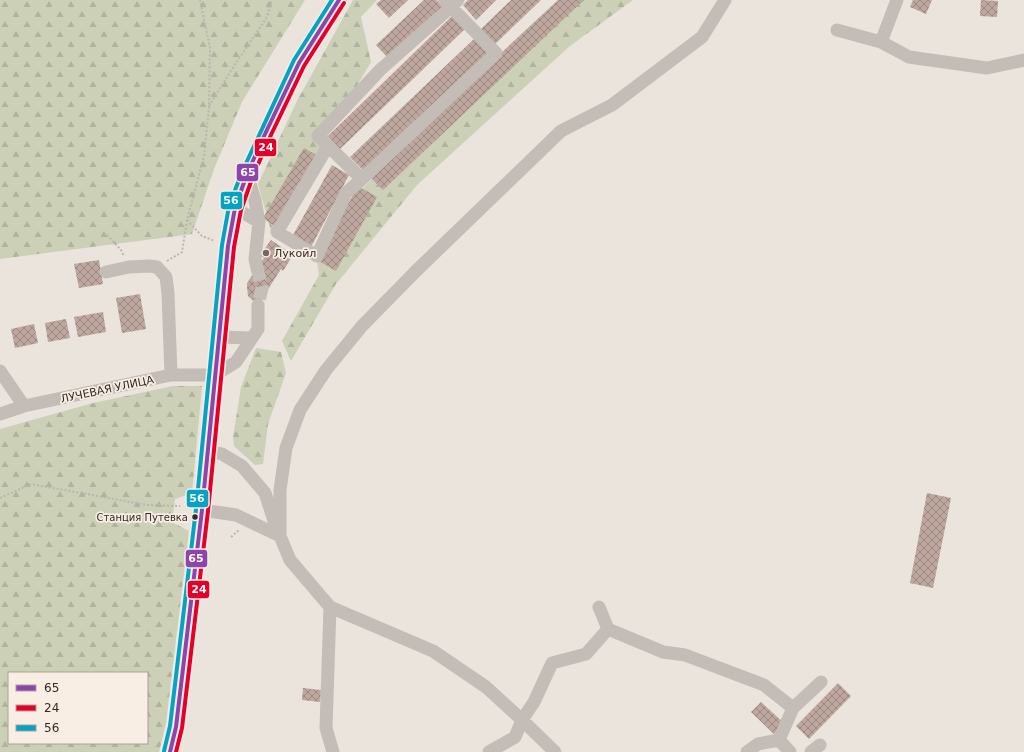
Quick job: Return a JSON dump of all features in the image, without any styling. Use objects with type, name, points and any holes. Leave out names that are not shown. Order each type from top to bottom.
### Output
[{"type":"main road","points":[[170,752],[176,727],[202,510],[228,246],[235,208],[247,174],[299,63],[340,0]]},
{"type":"street","points":[[280,536],[280,490],[286,448],[300,410],[326,370],[362,326],[417,270],[561,131],[612,104],[702,37],[725,0]]},
{"type":"street","points":[[881,42],[897,0]]},
{"type":"street","points":[[328,146],[277,232],[318,256],[346,193],[362,179],[496,53],[451,2],[380,70],[318,136],[362,179]]},
{"type":"street","points":[[837,30],[881,42],[909,57],[988,68],[1024,60]]},
{"type":"street","points":[[247,174],[255,200],[259,222],[255,259],[257,268]]},
{"type":"street","points":[[235,208],[259,222]]},
{"type":"street","points":[[106,272],[129,267],[149,266],[157,267],[166,277],[171,375]]},
{"type":"street","points":[[215,375],[236,362],[258,329],[258,304]]},
{"type":"street","points":[[219,337],[252,338]]},
{"type":"street","points":[[0,371],[24,406]]},
{"type":"street","name":"ЛУЧЕВАЯ УЛИЦА","points":[[0,414],[24,406],[171,375],[215,375]]},
{"type":"street","points":[[208,451],[222,454],[242,466],[265,493],[290,560],[330,607],[433,651],[486,687],[555,752]]},
{"type":"street","points":[[202,510],[236,514],[280,536]]},
{"type":"street","points":[[330,607],[326,728],[333,752]]},
{"type":"street","points":[[599,607],[608,629],[663,652],[686,656],[764,685],[793,708]]},
{"type":"street","points":[[489,752],[515,737],[522,720],[534,702],[552,663],[586,654],[608,629]]},
{"type":"street","points":[[779,740],[793,708],[822,682]]},
{"type":"street","points":[[748,752],[758,744],[779,740]]},
{"type":"street","points":[[779,740],[790,752]]},
{"type":"path","points":[[157,267],[182,252],[187,220],[204,156],[209,107],[210,48],[200,0]]},
{"type":"path","points":[[209,107],[267,17],[272,0]]},
{"type":"path","points":[[187,220],[202,236],[228,246]]},
{"type":"path","points":[[107,235],[121,250],[129,267]]},
{"type":"path","points":[[0,498],[31,484],[147,505],[180,506]]},
{"type":"green space","points":[[0,0],[305,0],[242,102],[214,169],[192,234],[0,259]]},
{"type":"green space","points":[[353,0],[377,0],[361,17],[371,62],[271,231],[258,184],[297,101]]},
{"type":"green space","points":[[568,0],[633,0],[570,46],[417,185],[336,284],[291,361],[282,341],[319,275],[317,261],[347,205],[368,183],[488,71]]},
{"type":"green space","points":[[256,348],[281,352],[286,373],[268,424],[263,464],[255,465],[234,446],[233,437],[241,387]]},
{"type":"green space","points":[[173,386],[202,386],[192,493],[175,499],[172,522],[189,531],[166,723],[159,752],[0,752],[0,429],[93,403]]},
{"type":"building","points":[[381,0],[408,0],[389,18],[376,4]]},
{"type":"building","points":[[424,0],[436,0],[443,7],[389,59],[376,45]]},
{"type":"building","points":[[468,0],[496,0],[476,20],[463,5]]},
{"type":"building","points":[[511,0],[541,0],[495,44],[480,30]]},
{"type":"building","points":[[558,0],[584,0],[383,190],[369,176]]},
{"type":"building","points":[[913,0],[932,0],[926,14],[910,7]]},
{"type":"building","points":[[981,0],[998,1],[997,17],[980,16]]},
{"type":"building","points":[[452,16],[465,29],[340,149],[328,136]]},
{"type":"building","points":[[475,38],[489,53],[364,171],[350,157]]},
{"type":"building","points":[[304,148],[318,156],[276,227],[263,218]]},
{"type":"building","points":[[332,165],[349,175],[311,247],[292,237]]},
{"type":"building","points":[[358,186],[377,197],[336,271],[317,260]]},
{"type":"building","points":[[271,240],[293,255],[283,271],[281,269],[258,305],[248,296],[247,283],[264,258],[260,255]]},
{"type":"building","points":[[99,260],[103,284],[79,288],[74,264]]},
{"type":"building","points":[[140,294],[146,329],[122,333],[116,298]]},
{"type":"building","points":[[103,312],[106,332],[78,337],[74,317]]},
{"type":"building","points":[[66,319],[70,338],[48,342],[45,323]]},
{"type":"building","points":[[34,324],[38,343],[15,348],[11,329]]},
{"type":"building","points":[[927,493],[951,498],[933,588],[910,583]]},
{"type":"building","points":[[838,683],[851,696],[809,739],[796,726]]},
{"type":"building","points":[[303,688],[321,690],[320,702],[302,700]]},
{"type":"building","points":[[761,702],[784,723],[774,734],[751,712]]},
{"type":"tunnel","points":[[257,268],[262,288],[258,305]]},
{"type":"transit line","name":"56","points":[[164,751],[170,726],[196,509],[222,245],[229,206],[242,172],[294,60],[332,0]]},
{"type":"transit line","name":"65","points":[[170,752],[176,727],[202,510],[228,246],[235,208],[247,174],[299,63],[339,0]]},
{"type":"transit line","name":"24","points":[[176,752],[182,728],[208,511],[234,247],[241,210],[253,176],[270,137],[304,66],[344,3]]},
{"type":"place","name":"Лукойл","points":[[266,253]]},
{"type":"place","name":"Станция Путевка","points":[[195,517]]}]
